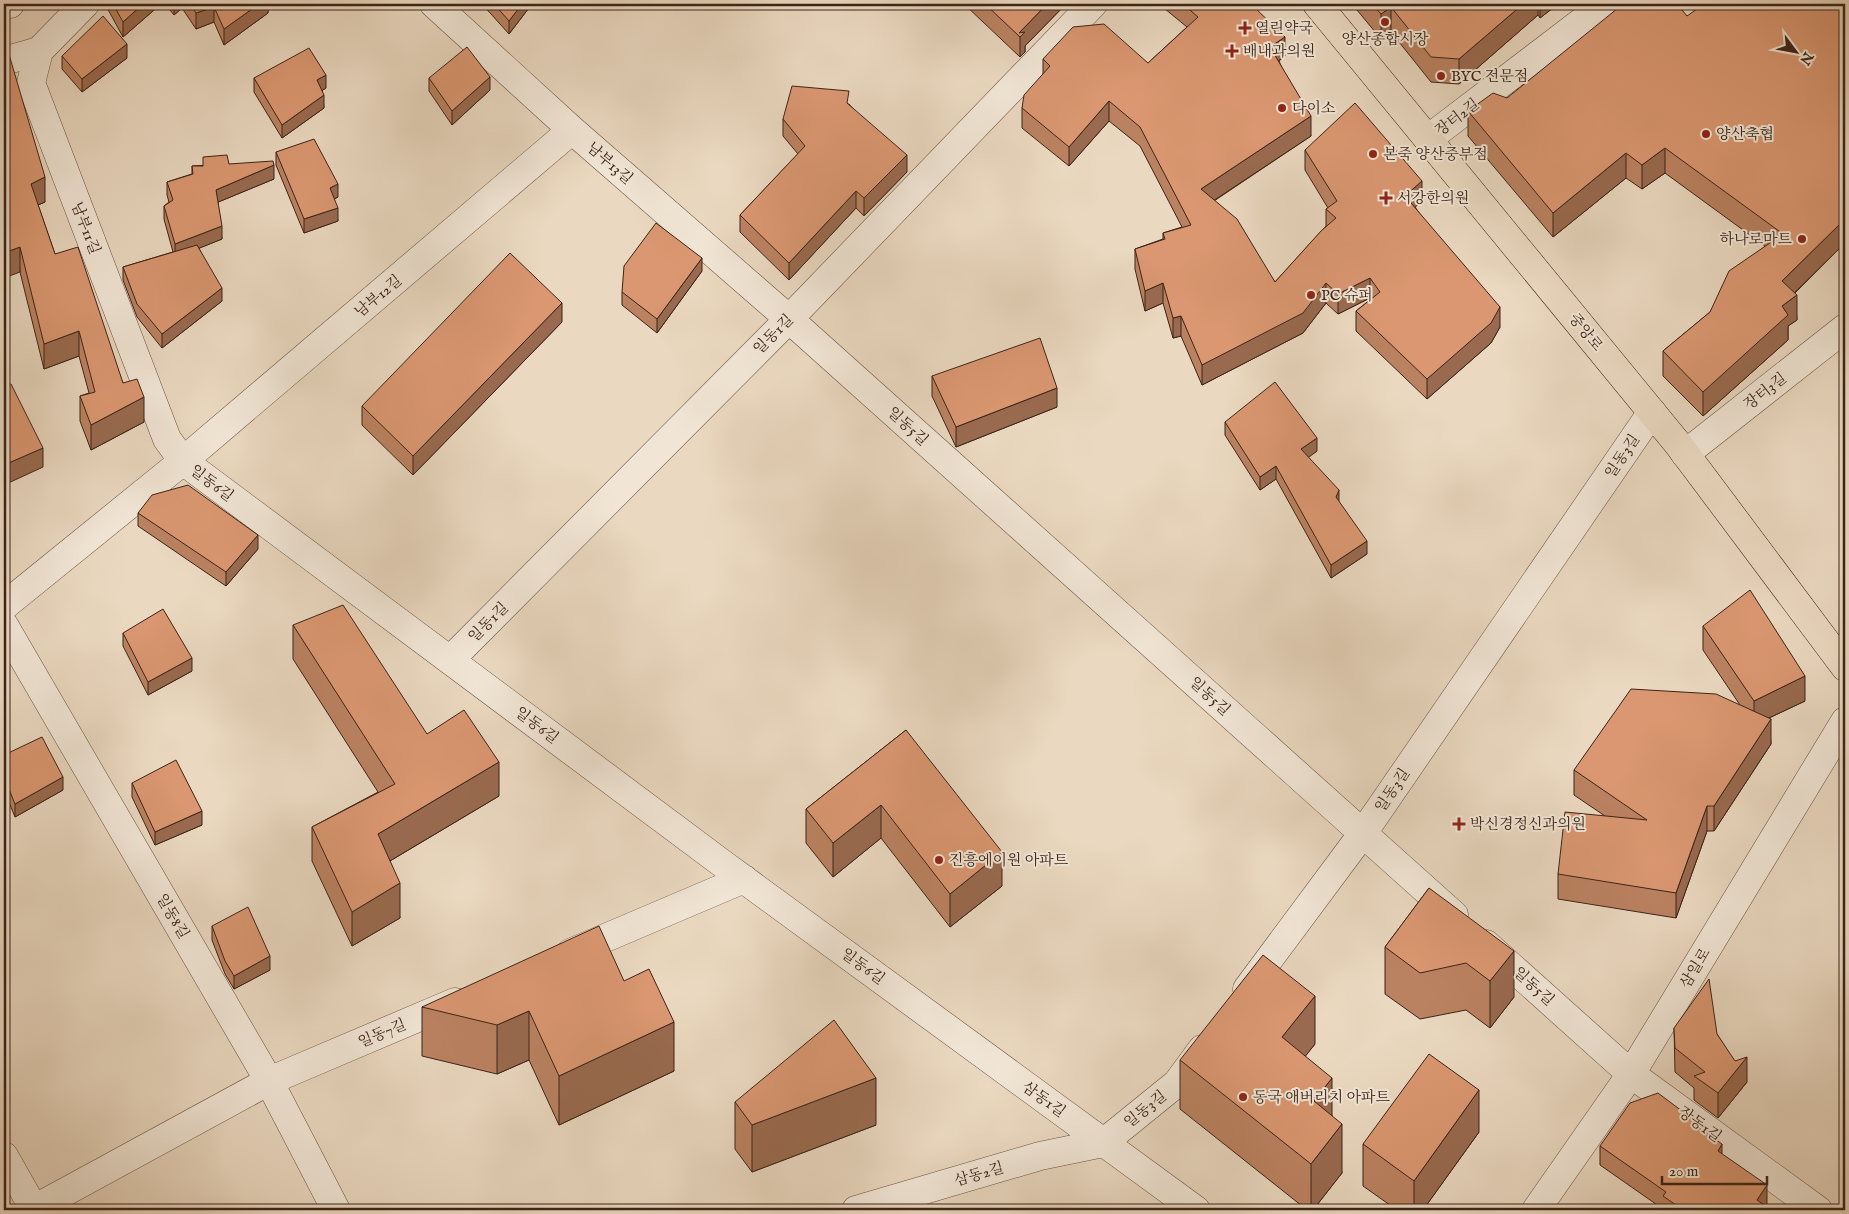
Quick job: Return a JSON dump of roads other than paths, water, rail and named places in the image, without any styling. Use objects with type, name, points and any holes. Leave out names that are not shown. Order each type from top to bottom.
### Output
[{"type":"main road","name":"중앙로","points":[[1317,4],[1652,412],[1845,667]]},
{"type":"street","points":[[4,5],[10,4]]},
{"type":"street","name":"남부13길","points":[[434,4],[572,130],[789,318]]},
{"type":"street","name":"일동1길","points":[[450,660],[789,318],[1093,4]]},
{"type":"street","name":"장터2길","points":[[1428,139],[1605,4]]},
{"type":"street","name":"남부11길","points":[[80,5],[39,51],[31,83],[167,439],[183,461]]},
{"type":"street","points":[[4,61],[39,51]]},
{"type":"street","name":"남부12길","points":[[4,606],[183,461],[572,130]]},
{"type":"street","name":"일동5길","points":[[789,318],[1631,1074]]},
{"type":"street","name":"장터3길","points":[[1685,454],[1845,328]]},
{"type":"street","name":"일동3길","points":[[1235,1005],[1363,833],[1652,412]]},
{"type":"street","name":"일동6길","points":[[183,461],[892,988]]},
{"type":"street","name":"일동8길","points":[[4,625],[269,1082],[336,1210]]},
{"type":"street","name":"삼일로","points":[[1536,1210],[1631,1074],[1845,721]]},
{"type":"street","points":[[543,965],[744,879]]},
{"type":"street","name":"삼동1길","points":[[892,988],[1196,1210]]},
{"type":"street","name":"일동7길","points":[[33,1210],[269,1082],[479,992]]},
{"type":"street","name":"일동3길","points":[[1103,1143],[1177,1084],[1217,1029]]},
{"type":"street","name":"장동1길","points":[[1631,1074],[1818,1210]]},
{"type":"street","name":"삼동2길","points":[[856,1210],[1040,1156],[1103,1143]]},
{"type":"street","points":[[4,1156],[33,1210]]},
{"type":"place","name":"양산종합시장","points":[[1385,22]]},
{"type":"place","name":"열린약국","points":[[1245,28]]},
{"type":"place","name":"배내과의원","points":[[1232,51]]},
{"type":"place","name":"BYC 전문점","points":[[1441,76]]},
{"type":"place","name":"다이소","points":[[1282,108]]},
{"type":"place","name":"양산축협","points":[[1706,134]]},
{"type":"place","name":"본죽 양산중부점","points":[[1373,154]]},
{"type":"place","name":"서강한의원","points":[[1386,198]]},
{"type":"place","name":"하나로마트","points":[[1802,239]]},
{"type":"place","name":"PC 슈퍼","points":[[1311,295]]},
{"type":"place","name":"박신경정신과의원","points":[[1459,824]]},
{"type":"place","name":"진흥에이원 아파트","points":[[939,860]]},
{"type":"place","name":"동국 애버리치 아파트","points":[[1243,1097]]}]
